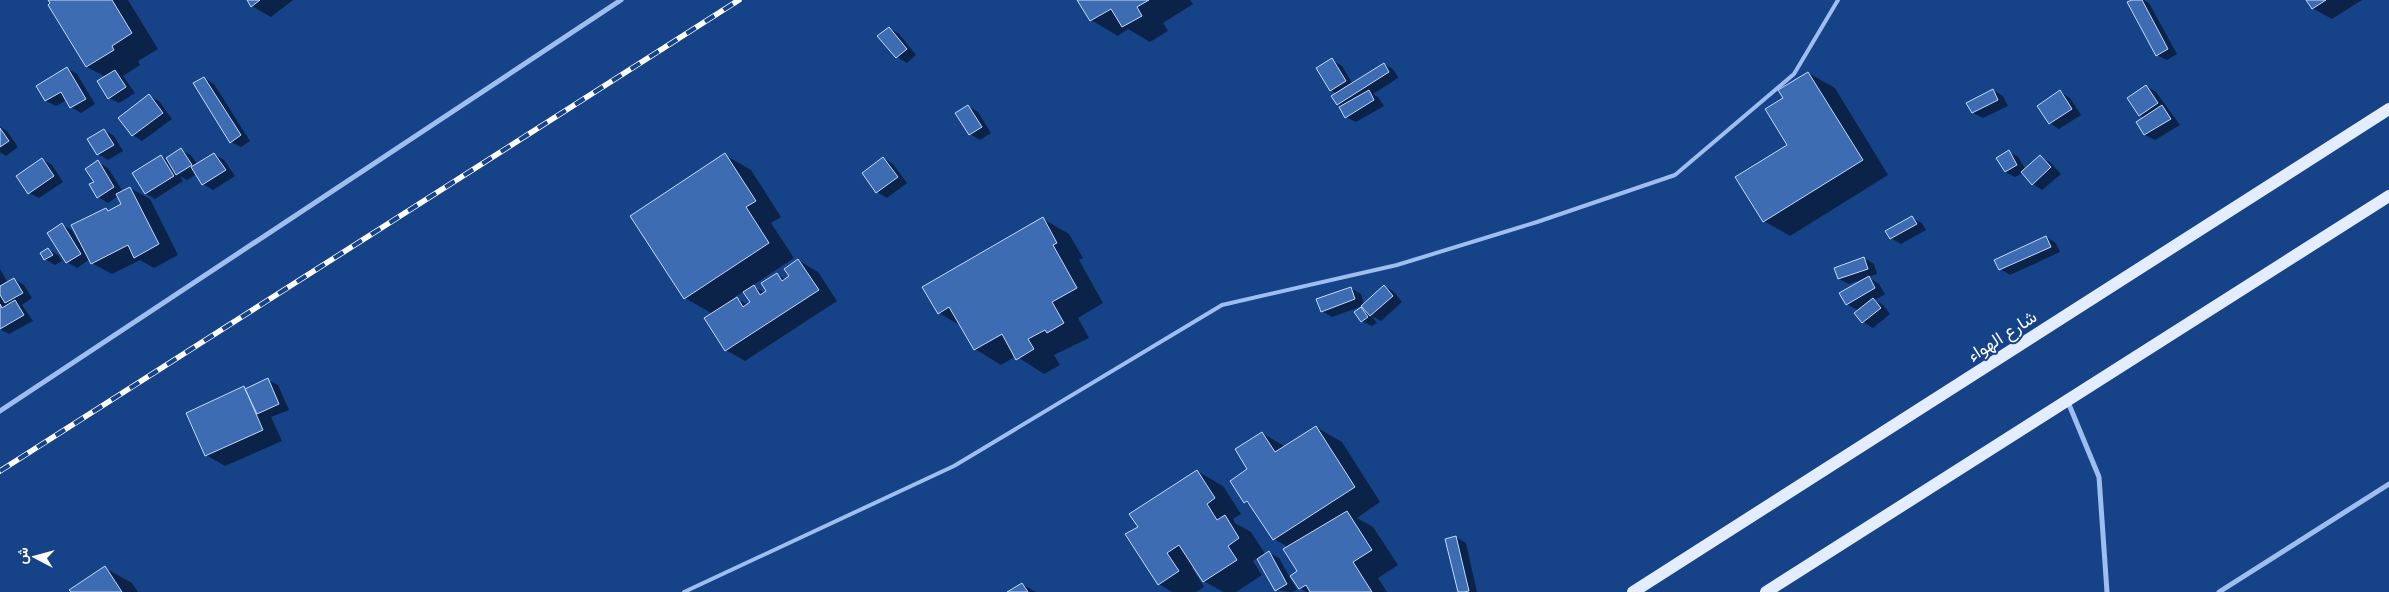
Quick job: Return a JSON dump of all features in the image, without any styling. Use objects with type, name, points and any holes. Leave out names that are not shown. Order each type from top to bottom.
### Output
[{"type":"main road","name":"شارع الهواء","points":[[1633,592],[2389,109]]},
{"type":"main road","points":[[1766,592],[2068,402],[2389,196]]},
{"type":"street","points":[[0,411],[621,0]]},
{"type":"street","points":[[2068,402],[2098,477],[2107,592]]},
{"type":"street","points":[[2220,592],[2389,484]]},
{"type":"lane","points":[[684,592],[954,466],[1222,305],[1397,265],[1538,222],[1675,175],[1794,74],[1838,0]]},
{"type":"building","points":[[48,0],[112,0],[132,33],[112,46],[114,50],[86,67],[48,5],[50,3]]},
{"type":"building","points":[[247,0],[260,0],[251,7]]},
{"type":"building","points":[[1077,0],[1149,0],[1137,7],[1142,16],[1122,27],[1111,9],[1090,21]]},
{"type":"building","points":[[2142,0],[2168,49],[2156,56],[2127,2]]},
{"type":"building","points":[[2306,0],[2326,0],[2312,9]]},
{"type":"building","points":[[889,27],[907,49],[896,58],[877,36]]},
{"type":"building","points":[[1332,58],[1346,81],[1330,91],[1316,68]]},
{"type":"building","points":[[1384,63],[1389,72],[1337,105],[1331,96]]},
{"type":"building","points":[[67,67],[86,99],[70,108],[61,92],[45,101],[36,86]]},
{"type":"building","points":[[115,70],[126,87],[108,99],[97,81]]},
{"type":"building","points":[[1808,72],[1863,160],[1763,222],[1735,177],[1787,145],[1765,109],[1783,98],[1778,90]]},
{"type":"building","points":[[204,77],[241,135],[230,143],[193,83]]},
{"type":"building","points":[[2146,85],[2158,103],[2139,116],[2127,98]]},
{"type":"building","points":[[1993,89],[1998,100],[1972,113],[1966,103]]},
{"type":"building","points":[[1369,90],[1374,100],[1345,118],[1339,107]]},
{"type":"building","points":[[2060,90],[2072,109],[2049,124],[2037,106]]},
{"type":"building","points":[[149,94],[163,113],[132,136],[118,118]]},
{"type":"building","points":[[968,105],[982,127],[969,135],[955,113]]},
{"type":"building","points":[[2162,105],[2171,119],[2144,135],[2136,122]]},
{"type":"building","points":[[0,128],[9,141],[0,147]]},
{"type":"building","points":[[104,129],[114,145],[97,155],[87,139]]},
{"type":"building","points":[[181,148],[192,165],[176,175],[166,158]]},
{"type":"building","points":[[2009,150],[2017,165],[2005,172],[1996,158]]},
{"type":"building","points":[[214,153],[226,170],[202,185],[191,167]]},
{"type":"building","points":[[725,153],[756,201],[746,207],[769,243],[684,299],[630,216]]},
{"type":"building","points":[[161,155],[174,176],[145,194],[132,173]]},
{"type":"building","points":[[2040,155],[2051,167],[2032,185],[2021,172]]},
{"type":"building","points":[[883,157],[898,177],[876,193],[862,173]]},
{"type":"building","points":[[42,158],[54,176],[28,194],[16,176]]},
{"type":"building","points":[[98,160],[114,187],[97,198],[89,184],[94,182],[85,169]]},
{"type":"building","points":[[130,187],[159,244],[134,258],[128,245],[91,264],[71,225],[106,208],[108,211],[121,204],[116,194]]},
{"type":"building","points":[[1912,216],[1917,224],[1890,239],[1885,231]]},
{"type":"building","points":[[1043,217],[1057,243],[1053,245],[1077,288],[1052,302],[1064,323],[1047,333],[1045,330],[1028,339],[1034,349],[1016,360],[1002,334],[974,350],[949,307],[938,314],[922,287]]},
{"type":"building","points":[[62,223],[81,254],[66,263],[47,233]]},
{"type":"building","points":[[2046,236],[2051,247],[1999,270],[1994,260]]},
{"type":"building","points":[[48,248],[53,255],[44,260],[40,253]]},
{"type":"building","points":[[1864,257],[1868,269],[1838,279],[1834,268]]},
{"type":"building","points":[[798,259],[819,290],[725,351],[704,318],[737,297],[743,307],[750,302],[743,292],[754,285],[760,295],[766,291],[761,283],[777,273],[782,281],[789,276],[784,269]]},
{"type":"building","points":[[1869,276],[1875,288],[1846,305],[1839,293]]},
{"type":"building","points":[[14,278],[23,293],[5,303],[0,295],[0,286]]},
{"type":"building","points":[[1384,285],[1393,296],[1370,316],[1361,306]]},
{"type":"building","points":[[1351,287],[1355,299],[1321,312],[1316,299]]},
{"type":"building","points":[[1873,298],[1881,308],[1862,323],[1854,313]]},
{"type":"building","points":[[15,300],[24,315],[0,329],[0,304],[2,308]]},
{"type":"building","points":[[1361,307],[1368,317],[1361,322],[1354,312]]},
{"type":"building","points":[[268,378],[279,404],[257,414],[245,389]]},
{"type":"building","points":[[244,386],[263,430],[205,456],[186,413]]},
{"type":"building","points":[[1316,426],[1355,487],[1273,540],[1247,501],[1244,503],[1230,481],[1247,469],[1235,449],[1262,432],[1275,452]]},
{"type":"building","points":[[1197,470],[1215,498],[1207,504],[1217,520],[1225,515],[1239,538],[1228,546],[1237,560],[1203,582],[1179,545],[1167,553],[1179,571],[1158,585],[1125,534],[1138,527],[1129,514]]},
{"type":"building","points":[[1347,511],[1372,550],[1353,562],[1372,592],[1310,592],[1306,585],[1299,589],[1290,576],[1297,571],[1283,549]]},
{"type":"building","points":[[1456,536],[1469,591],[1464,592],[1458,592],[1445,539]]},
{"type":"building","points":[[1269,551],[1287,584],[1275,591],[1257,559]]},
{"type":"building","points":[[105,566],[122,592],[71,592],[69,590]]},
{"type":"building","points":[[1022,583],[1028,592],[1007,592]]},
{"type":"railway","points":[[0,471],[739,0]]}]
